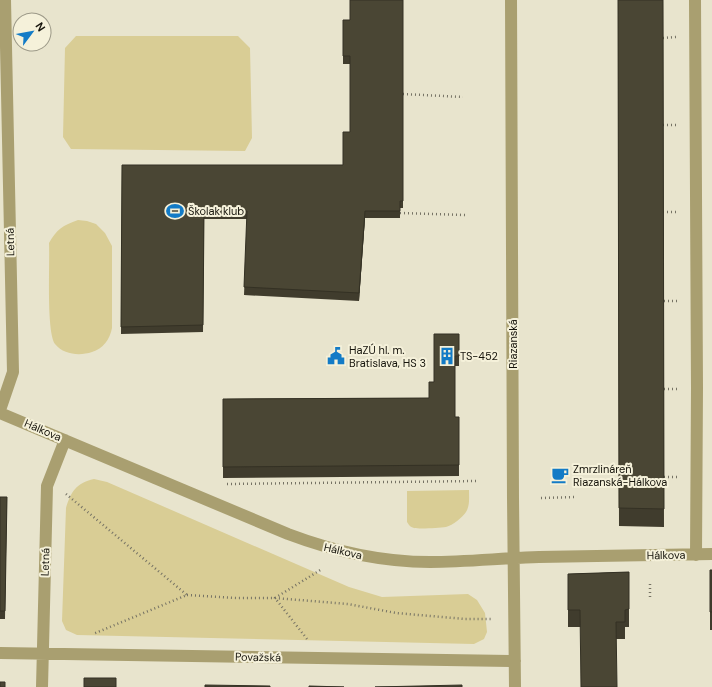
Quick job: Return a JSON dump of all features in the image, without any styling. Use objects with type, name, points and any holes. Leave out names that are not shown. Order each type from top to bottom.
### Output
[{"type":"street","name":"Letná","points":[[0,411],[13,372],[5,0]]},
{"type":"street","name":"Riazanská","points":[[511,0],[515,687]]},
{"type":"street","points":[[695,0],[697,383],[696,555]]},
{"type":"street","name":"Hálkova","points":[[0,411],[288,534],[335,550],[383,559],[429,562],[514,558],[712,554]]},
{"type":"street","name":"Letná","points":[[42,687],[47,486],[65,440]]},
{"type":"street","name":"Považská","points":[[0,653],[515,661]]},
{"type":"path","points":[[403,94],[463,97]]},
{"type":"path","points":[[400,213],[465,215]]},
{"type":"path","points":[[227,484],[476,481]]},
{"type":"path","points":[[66,494],[187,595]]},
{"type":"path","points":[[541,498],[575,497]]},
{"type":"path","points":[[275,598],[322,569]]},
{"type":"path","points":[[650,584],[650,598]]},
{"type":"path","points":[[87,636],[187,595],[237,598],[275,598],[348,604],[396,613],[465,620],[491,619]]},
{"type":"path","points":[[275,598],[308,641]]},
{"type":"shaded area","points":[[76,36],[238,36],[250,48],[252,138],[245,151],[71,149],[63,137],[65,48]]},
{"type":"shaded area","points":[[78,220],[96,224],[105,233],[112,246],[112,328],[108,340],[96,351],[72,354],[59,348],[55,344],[52,337],[49,311],[49,243],[60,228]]},
{"type":"shaded area","points":[[94,479],[107,482],[349,587],[382,597],[468,594],[477,600],[485,613],[487,632],[484,639],[474,644],[77,635],[66,630],[62,621],[66,508],[75,489],[83,483]]},
{"type":"shaded area","points":[[469,490],[467,510],[462,517],[452,525],[446,527],[414,528],[407,522],[407,491]]},
{"type":"building","points":[[350,0],[403,0],[403,201],[400,201],[400,211],[365,211],[359,293],[244,287],[247,211],[204,212],[203,325],[121,327],[122,165],[343,165],[343,132],[350,132],[350,56],[343,56],[343,20],[350,20]]},
{"type":"building","points":[[618,0],[663,0],[664,509],[619,508]]},
{"type":"building","points":[[434,334],[459,334],[459,356],[455,356],[455,417],[459,417],[459,465],[223,467],[223,399],[429,398],[429,382],[434,382]]},
{"type":"building","points":[[0,497],[7,497],[5,611],[0,611]]},
{"type":"building","points":[[710,570],[712,570],[712,612],[710,612]]},
{"type":"building","points":[[629,572],[629,609],[625,610],[625,622],[616,622],[617,687],[581,687],[580,610],[568,610],[568,574]]},
{"type":"building","points":[[84,678],[116,678],[116,687],[84,687]]},
{"type":"building","points":[[0,682],[5,682],[5,687],[0,687]]},
{"type":"building","points":[[205,685],[270,686],[270,687],[205,687]]},
{"type":"building","points":[[462,685],[462,687],[375,687]]},
{"type":"building","points":[[309,686],[344,687],[309,687]]},
{"type":"place","name":"Školak klub","points":[[175,211]]},
{"type":"place","name":"HaZÚ hl. m. Bratislava, HS 3","points":[[336,356]]},
{"type":"place","name":"TS-452","points":[[447,356]]},
{"type":"place","name":"Zmrzlináreň Riazanská-Hálkova","points":[[560,475]]}]
